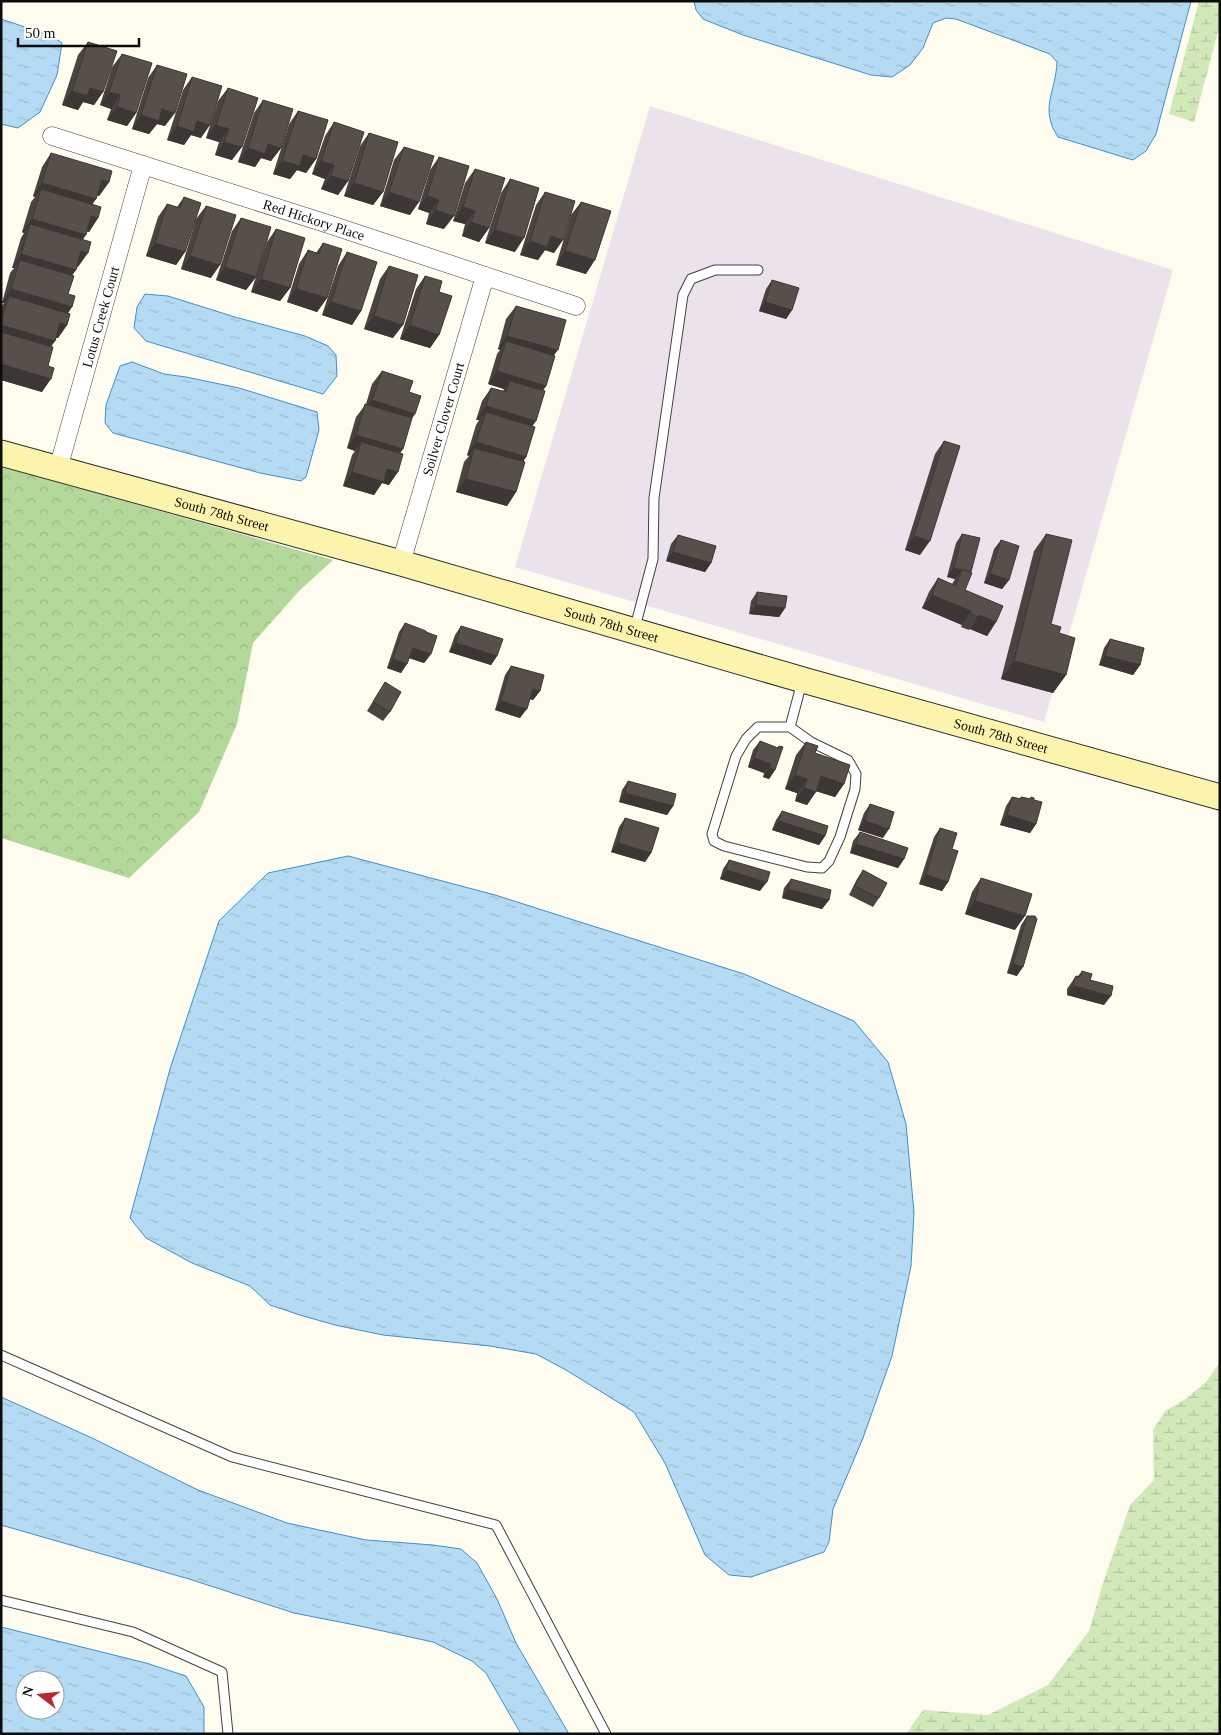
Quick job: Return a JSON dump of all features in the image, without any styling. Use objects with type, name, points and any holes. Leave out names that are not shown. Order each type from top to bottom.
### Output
[{"type":"street","name":"Red Hickory Place","points":[[52,136],[576,306]]},
{"type":"street","name":"Lotus Creek Court","points":[[58,469],[143,165]]},
{"type":"street","name":"Soilver Clover Court","points":[[401,563],[484,276]]},
{"type":"street","name":"South 78th Street","points":[[1,453],[401,563],[803,680],[1220,797]]},
{"type":"lane","points":[[634,631],[653,559],[654,498],[683,295],[691,279],[715,270],[758,270]]},
{"type":"lane","points":[[790,727],[803,680]]},
{"type":"lane","points":[[758,727],[790,727],[812,742],[848,760],[856,774],[856,789],[840,837],[830,861],[822,868],[807,867],[724,846],[714,841],[712,834],[736,756],[746,739],[758,727]]},
{"type":"lane","points":[[1,1355],[232,1457],[496,1525],[606,1734]]},
{"type":"lane","points":[[1,1600],[133,1632],[222,1672],[228,1734]]},
{"type":"shaded area","points":[[650,106],[1173,270],[1044,722],[515,567]]},
{"type":"green space","points":[[1199,1],[1220,1],[1220,24],[1194,122],[1169,114]]},
{"type":"green space","points":[[1,466],[333,560],[299,591],[253,643],[237,724],[199,812],[129,878],[1,838]]},
{"type":"green space","points":[[1220,1362],[1220,1734],[906,1734],[923,1710],[988,1715],[1048,1685],[1089,1631],[1103,1583],[1130,1505],[1154,1480],[1153,1430],[1165,1411],[1184,1400],[1206,1382]]},
{"type":"water","points":[[694,1],[1191,1],[1156,134],[1146,151],[1133,160],[1058,137],[1052,127],[1049,108],[1057,62],[1050,54],[956,19],[946,18],[933,23],[923,48],[910,65],[892,77],[871,75],[743,35],[703,19],[696,10]]},
{"type":"water","points":[[1,19],[52,36],[62,43],[57,75],[40,112],[18,128],[1,124]]},
{"type":"water","points":[[145,294],[168,296],[305,336],[328,346],[336,355],[337,376],[323,394],[146,341],[134,328],[137,307]]},
{"type":"water","points":[[132,362],[164,374],[239,388],[317,412],[319,430],[306,477],[301,481],[260,473],[113,433],[105,423],[106,405],[120,366]]},
{"type":"water","points":[[348,856],[495,895],[744,974],[854,1021],[888,1062],[906,1124],[914,1213],[911,1266],[892,1356],[863,1438],[833,1509],[829,1542],[824,1552],[751,1577],[729,1575],[705,1555],[665,1463],[634,1412],[566,1370],[536,1354],[490,1346],[383,1335],[335,1325],[270,1305],[250,1286],[192,1263],[146,1238],[130,1218],[170,1069],[219,921],[268,873]]},
{"type":"water","points":[[1,1397],[92,1438],[198,1490],[287,1523],[366,1540],[461,1549],[477,1563],[497,1599],[516,1643],[569,1734],[521,1734],[486,1673],[472,1661],[433,1642],[294,1613],[189,1579],[1,1525]]},
{"type":"water","points":[[1,1627],[146,1663],[186,1676],[204,1707],[204,1734],[1,1734]]},
{"type":"building","points":[[88,42],[117,51],[103,92],[90,88],[87,96],[72,91]]},
{"type":"building","points":[[122,54],[152,63],[136,113],[117,107],[120,95],[109,92]]},
{"type":"building","points":[[157,65],[187,74],[175,113],[162,109],[159,121],[141,115]]},
{"type":"building","points":[[192,77],[222,86],[210,125],[197,121],[194,132],[177,126]]},
{"type":"building","points":[[228,88],[258,98],[242,147],[224,142],[229,129],[216,125]]},
{"type":"building","points":[[263,100],[293,109],[281,148],[268,144],[265,154],[248,148]]},
{"type":"building","points":[[298,111],[328,120],[316,159],[303,155],[300,166],[282,161]]},
{"type":"building","points":[[334,122],[364,132],[348,181],[331,176],[334,165],[321,161]]},
{"type":"building","points":[[369,133],[398,142],[383,192],[354,183]]},
{"type":"building","points":[[404,147],[434,156],[419,202],[389,192]]},
{"type":"building","points":[[51,153],[112,171],[109,182],[102,180],[96,199],[42,183]]},
{"type":"building","points":[[439,157],[469,166],[454,216],[435,210],[439,200],[427,196]]},
{"type":"building","points":[[475,169],[505,178],[489,228],[471,222],[475,211],[463,207]]},
{"type":"building","points":[[510,179],[539,188],[524,238],[495,230]]},
{"type":"building","points":[[41,189],[101,207],[98,218],[91,216],[86,235],[32,219]]},
{"type":"building","points":[[545,192],[575,201],[563,240],[551,236],[547,247],[530,241]]},
{"type":"building","points":[[184,197],[201,203],[185,252],[155,243],[167,204],[180,208]]},
{"type":"building","points":[[581,202],[611,211],[595,260],[565,251]]},
{"type":"building","points":[[206,206],[236,215],[220,265],[190,256]]},
{"type":"building","points":[[241,218],[271,227],[256,277],[225,267]]},
{"type":"building","points":[[30,224],[91,242],[88,253],[81,251],[76,270],[21,254]]},
{"type":"building","points":[[276,229],[305,238],[290,288],[261,279]]},
{"type":"building","points":[[323,243],[342,249],[327,298],[296,289],[308,250],[319,254]]},
{"type":"building","points":[[347,252],[377,262],[361,311],[331,302]]},
{"type":"building","points":[[20,260],[74,276],[68,294],[75,296],[72,307],[11,289]]},
{"type":"building","points":[[389,266],[418,275],[403,325],[374,316]]},
{"type":"building","points":[[425,276],[442,281],[439,292],[452,296],[439,335],[410,325]]},
{"type":"building","points":[[772,280],[799,288],[792,310],[765,302]]},
{"type":"building","points":[[9,296],[70,314],[67,325],[60,323],[55,341],[1,325]]},
{"type":"building","points":[[516,306],[566,320],[558,350],[507,336]]},
{"type":"building","points":[[1,332],[53,347],[48,366],[54,368],[51,379],[1,364]]},
{"type":"building","points":[[506,341],[555,356],[546,386],[497,371]]},
{"type":"building","points":[[382,371],[413,381],[409,392],[421,396],[415,414],[372,400]]},
{"type":"building","points":[[510,381],[545,391],[536,421],[486,406],[491,388],[506,392]]},
{"type":"building","points":[[365,404],[412,418],[403,449],[356,435]]},
{"type":"building","points":[[486,412],[535,427],[526,457],[476,442]]},
{"type":"building","points":[[944,441],[960,446],[930,541],[914,536]]},
{"type":"building","points":[[361,442],[403,454],[398,472],[387,469],[384,482],[352,472]]},
{"type":"building","points":[[474,448],[525,462],[516,492],[466,479]]},
{"type":"building","points":[[962,534],[980,538],[971,572],[954,568]]},
{"type":"building","points":[[1046,534],[1072,540],[1051,624],[1061,627],[1059,633],[1075,638],[1066,675],[1014,661]]},
{"type":"building","points":[[678,535],[716,546],[711,563],[673,552]]},
{"type":"building","points":[[1001,540],[1019,546],[1009,580],[990,574]]},
{"type":"building","points":[[962,569],[972,573],[965,590],[1003,606],[996,622],[979,615],[978,617],[970,613],[971,611],[932,595],[938,578],[956,586]]},
{"type":"building","points":[[757,592],[787,596],[785,608],[756,605]]},
{"type":"building","points":[[405,623],[437,636],[431,654],[413,648],[407,664],[393,659]]},
{"type":"building","points":[[461,626],[503,639],[497,656],[456,643]]},
{"type":"building","points":[[1110,639],[1144,648],[1140,665],[1105,656]]},
{"type":"building","points":[[511,666],[544,675],[540,691],[533,689],[527,709],[501,701]]},
{"type":"building","points":[[385,682],[401,692],[390,712],[373,702]]},
{"type":"building","points":[[760,741],[778,748],[779,746],[783,747],[775,770],[769,768],[771,764],[754,758]]},
{"type":"building","points":[[806,742],[818,746],[815,753],[850,765],[844,784],[821,776],[816,792],[804,788],[807,779],[795,775]]},
{"type":"building","points":[[628,781],[676,794],[673,806],[625,793]]},
{"type":"building","points":[[1012,797],[1031,799],[1031,797],[1042,802],[1036,824],[1007,815]]},
{"type":"building","points":[[870,804],[894,812],[889,829],[865,821]]},
{"type":"building","points":[[782,811],[828,826],[825,836],[779,821]]},
{"type":"building","points":[[625,818],[659,828],[651,853],[618,843]]},
{"type":"building","points":[[940,828],[957,833],[952,849],[958,851],[948,882],[926,875]]},
{"type":"building","points":[[860,832],[908,848],[904,859],[856,844]]},
{"type":"building","points":[[729,860],[770,872],[767,882],[726,870]]},
{"type":"building","points":[[863,870],[887,883],[879,898],[855,886]]},
{"type":"building","points":[[981,878],[1032,894],[1025,916],[975,901]]},
{"type":"building","points":[[791,879],[831,890],[829,900],[788,889]]},
{"type":"building","points":[[1027,916],[1035,916],[1037,919],[1023,967],[1013,964]]},
{"type":"building","points":[[1082,971],[1092,974],[1090,980],[1113,986],[1111,996],[1074,986],[1076,976],[1080,977]]}]
